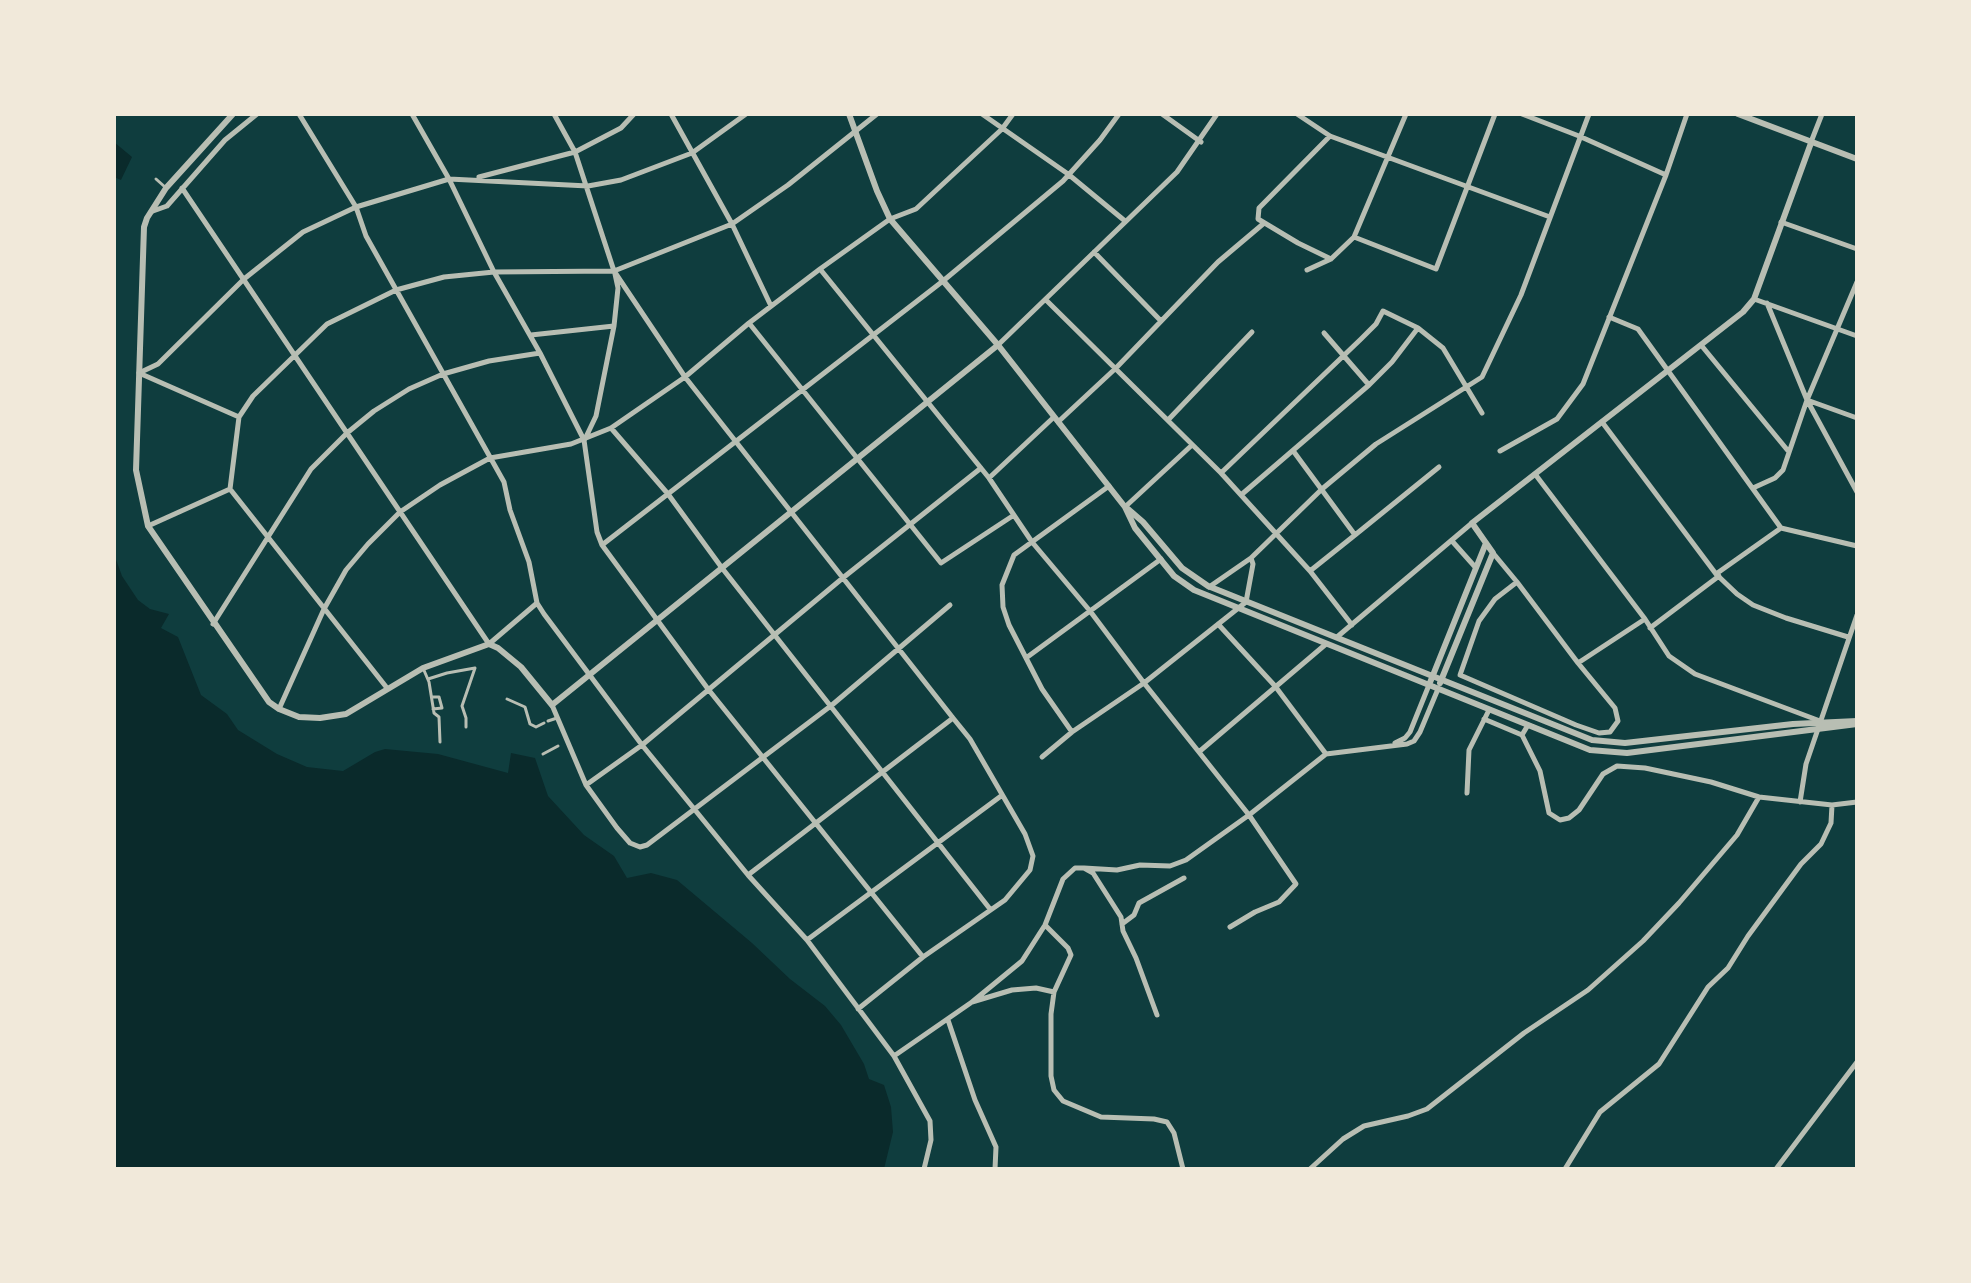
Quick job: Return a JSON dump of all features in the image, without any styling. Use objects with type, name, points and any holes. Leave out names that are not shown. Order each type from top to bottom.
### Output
[{"type":"street","points":[[233,114],[166,188],[144,227],[136,470],[148,526],[269,702],[279,709],[311,719],[346,714],[423,668],[489,644],[537,603]]},
{"type":"street","points":[[152,211],[167,206],[225,140],[257,114]]},
{"type":"street","points":[[299,114],[356,207],[366,236],[504,482],[510,510],[529,562],[537,603],[642,745],[748,875],[807,940],[894,1056],[930,1121],[931,1140],[924,1169]]},
{"type":"street","points":[[412,114],[584,440],[597,532],[602,545],[708,689],[923,957]]},
{"type":"street","points":[[554,114],[575,152],[588,186],[618,288],[614,326],[596,416],[584,440]]},
{"type":"street","points":[[474,179],[575,152],[621,128],[634,114]]},
{"type":"street","points":[[671,114],[732,224],[771,306]]},
{"type":"street","points":[[139,373],[158,364],[244,279],[303,232],[356,207],[449,179],[588,186],[621,180],[692,153],[746,114]]},
{"type":"street","points":[[849,114],[890,219],[998,345],[1125,507],[1135,528],[1185,584],[1237,609],[1590,750],[1613,753],[1818,731],[1857,723]]},
{"type":"street","points":[[387,688],[230,489],[239,417],[253,396],[327,324],[396,290],[444,277],[494,272],[614,271],[732,224],[788,185],[877,114]]},
{"type":"street","points":[[982,114],[1068,174],[1125,221]]},
{"type":"street","points":[[279,709],[324,609],[346,570],[400,512],[490,458],[584,440],[611,428],[685,377],[820,269],[890,219],[916,209],[1002,129],[1013,114]]},
{"type":"street","points":[[602,545],[943,281],[1068,174],[1119,114]]},
{"type":"street","points":[[1162,114],[1201,142]]},
{"type":"street","points":[[552,705],[998,345],[1177,172],[1201,142],[1217,114]]},
{"type":"street","points":[[1297,114],[1307,117],[1330,136],[1550,217]]},
{"type":"street","points":[[1307,270],[1331,259],[1354,237],[1406,114]]},
{"type":"street","points":[[1354,237],[1436,269],[1495,114]]},
{"type":"street","points":[[1522,114],[1666,175]]},
{"type":"street","points":[[1209,587],[1251,558],[1322,489],[1376,444],[1482,377],[1521,295],[1589,114]]},
{"type":"street","points":[[1500,451],[1557,419],[1583,384],[1687,114]]},
{"type":"street","points":[[1738,114],[1857,159]]},
{"type":"street","points":[[1337,637],[1472,523],[1743,312],[1754,299],[1822,114]]},
{"type":"street","points":[[1260,222],[1259,208],[1330,136]]},
{"type":"street","points":[[156,179],[166,188]]},
{"type":"street","points":[[182,188],[489,644],[521,667],[552,705],[586,785],[630,843],[640,847],[647,845],[832,705],[950,605]]},
{"type":"street","points":[[1260,222],[1331,259]]},
{"type":"street","points":[[989,478],[1116,368],[1260,222]]},
{"type":"street","points":[[1781,222],[1857,249]]},
{"type":"street","points":[[1094,252],[1161,321]]},
{"type":"street","points":[[820,269],[989,478],[1032,542],[1200,751],[1296,884],[1279,902],[1230,927]]},
{"type":"street","points":[[614,271],[685,377],[970,739],[1025,834],[1033,856],[1030,870],[1018,887],[858,1009]]},
{"type":"street","points":[[1753,488],[1775,478],[1783,470],[1807,400],[1857,282]]},
{"type":"street","points":[[1754,299],[1857,336]]},
{"type":"street","points":[[1046,300],[1221,473],[1310,571],[1352,625]]},
{"type":"street","points":[[1767,303],[1807,400],[1857,492]]},
{"type":"street","points":[[1221,473],[1376,324],[1383,311],[1418,328],[1443,348],[1482,413]]},
{"type":"street","points":[[1609,317],[1638,329],[1781,528],[1857,546]]},
{"type":"street","points":[[749,323],[941,563],[1014,515]]},
{"type":"street","points":[[531,335],[614,326]]},
{"type":"street","points":[[1241,495],[1369,385],[1392,362],[1418,328]]},
{"type":"street","points":[[1169,419],[1252,332]]},
{"type":"street","points":[[1324,333],[1369,385]]},
{"type":"street","points":[[1701,345],[1790,453]]},
{"type":"street","points":[[213,624],[311,469],[347,433],[409,389],[443,374],[489,361],[540,353]]},
{"type":"street","points":[[139,373],[239,417]]},
{"type":"street","points":[[1807,400],[1857,418]]},
{"type":"street","points":[[1602,422],[1717,575],[1737,594],[1753,605],[1786,618],[1848,637]]},
{"type":"street","points":[[611,428],[668,494],[722,568],[990,909]]},
{"type":"street","points":[[1125,507],[1192,445]]},
{"type":"street","points":[[1294,452],[1355,535]]},
{"type":"street","points":[[1310,571],[1439,467]]},
{"type":"street","points":[[586,785],[642,745],[981,468]]},
{"type":"street","points":[[1535,474],[1645,619],[1669,656],[1695,674],[1821,722]]},
{"type":"street","points":[[1072,732],[1026,658],[1003,607],[1002,585],[1014,555],[1109,486]]},
{"type":"street","points":[[148,526],[230,489]]},
{"type":"street","points":[[1125,507],[1143,522],[1182,568],[1209,587],[1580,736],[1602,742],[1625,743],[1821,722],[1857,723]]},
{"type":"street","points":[[1472,523],[1618,713],[1617,724],[1610,732],[1599,733],[1576,725],[1460,675],[1479,621],[1495,599],[1517,582]]},
{"type":"street","points":[[1650,628],[1781,528]]},
{"type":"street","points":[[1452,541],[1476,568]]},
{"type":"street","points":[[1386,747],[1405,738],[1410,732],[1486,543]]},
{"type":"street","points":[[894,1056],[972,1002],[1022,961],[1045,925],[1063,879],[1075,868],[1117,870],[1140,865],[1170,866],[1186,860],[1249,815],[1326,754],[1414,741],[1493,553]]},
{"type":"street","points":[[1042,757],[1072,732],[1144,683],[1246,602],[1253,564],[1251,558]]},
{"type":"street","points":[[1026,658],[1161,559]]},
{"type":"street","points":[[1800,802],[1806,764],[1857,615]]},
{"type":"street","points":[[1578,663],[1645,619]]},
{"type":"street","points":[[1218,624],[1275,686],[1326,754]]},
{"type":"street","points":[[1200,751],[1326,644]]},
{"type":"street","points":[[423,668],[433,709],[439,717],[440,742]]},
{"type":"street","points":[[428,679],[475,668],[462,706],[466,727]]},
{"type":"street","points":[[432,697],[439,697],[442,708],[433,709]]},
{"type":"street","points":[[507,699],[525,707],[530,724],[536,727],[557,718]]},
{"type":"street","points":[[1467,793],[1469,750],[1489,710]]},
{"type":"street","points":[[748,875],[953,718]]},
{"type":"street","points":[[1484,719],[1522,735],[1540,771],[1549,813],[1560,820],[1569,818],[1579,810],[1603,774],[1617,766],[1645,768],[1711,782],[1759,797],[1832,805],[1857,802]]},
{"type":"street","points":[[1522,735],[1528,725]]},
{"type":"street","points":[[543,754],[558,746]]},
{"type":"street","points":[[807,940],[1001,796]]},
{"type":"street","points":[[1310,1169],[1343,1139],[1364,1126],[1427,1109],[1504,1047],[1581,995],[1643,941],[1679,903],[1737,835],[1759,797]]},
{"type":"street","points":[[1565,1169],[1600,1112],[1659,1064],[1708,987],[1728,968],[1801,864],[1821,844],[1831,823],[1832,805]]},
{"type":"street","points":[[1084,868],[1093,873],[1121,917],[1157,1015]]},
{"type":"street","points":[[1122,924],[1134,915],[1139,903],[1184,878]]},
{"type":"street","points":[[1045,925],[1071,955],[1054,992],[1051,1050],[1054,1090],[1063,1101],[1101,1117],[1167,1122],[1174,1133],[1183,1169]]},
{"type":"street","points":[[972,1002],[1012,990],[1036,988],[1054,992]]},
{"type":"street","points":[[948,1019],[975,1100],[996,1147],[995,1169]]},
{"type":"street","points":[[1776,1169],[1857,1062]]},
{"type":"water","points":[[114,142],[132,157],[121,180],[114,177]]},
{"type":"water","points":[[114,554],[122,576],[138,600],[150,609],[169,614],[161,628],[178,637],[201,695],[227,714],[238,730],[277,754],[307,767],[343,771],[385,749],[438,754],[508,773],[511,753],[535,758],[548,796],[584,835],[614,856],[627,878],[651,873],[677,880],[825,1006],[841,1025],[864,1064],[869,1079],[884,1085],[891,1107],[893,1132],[884,1169],[114,1169]]}]
